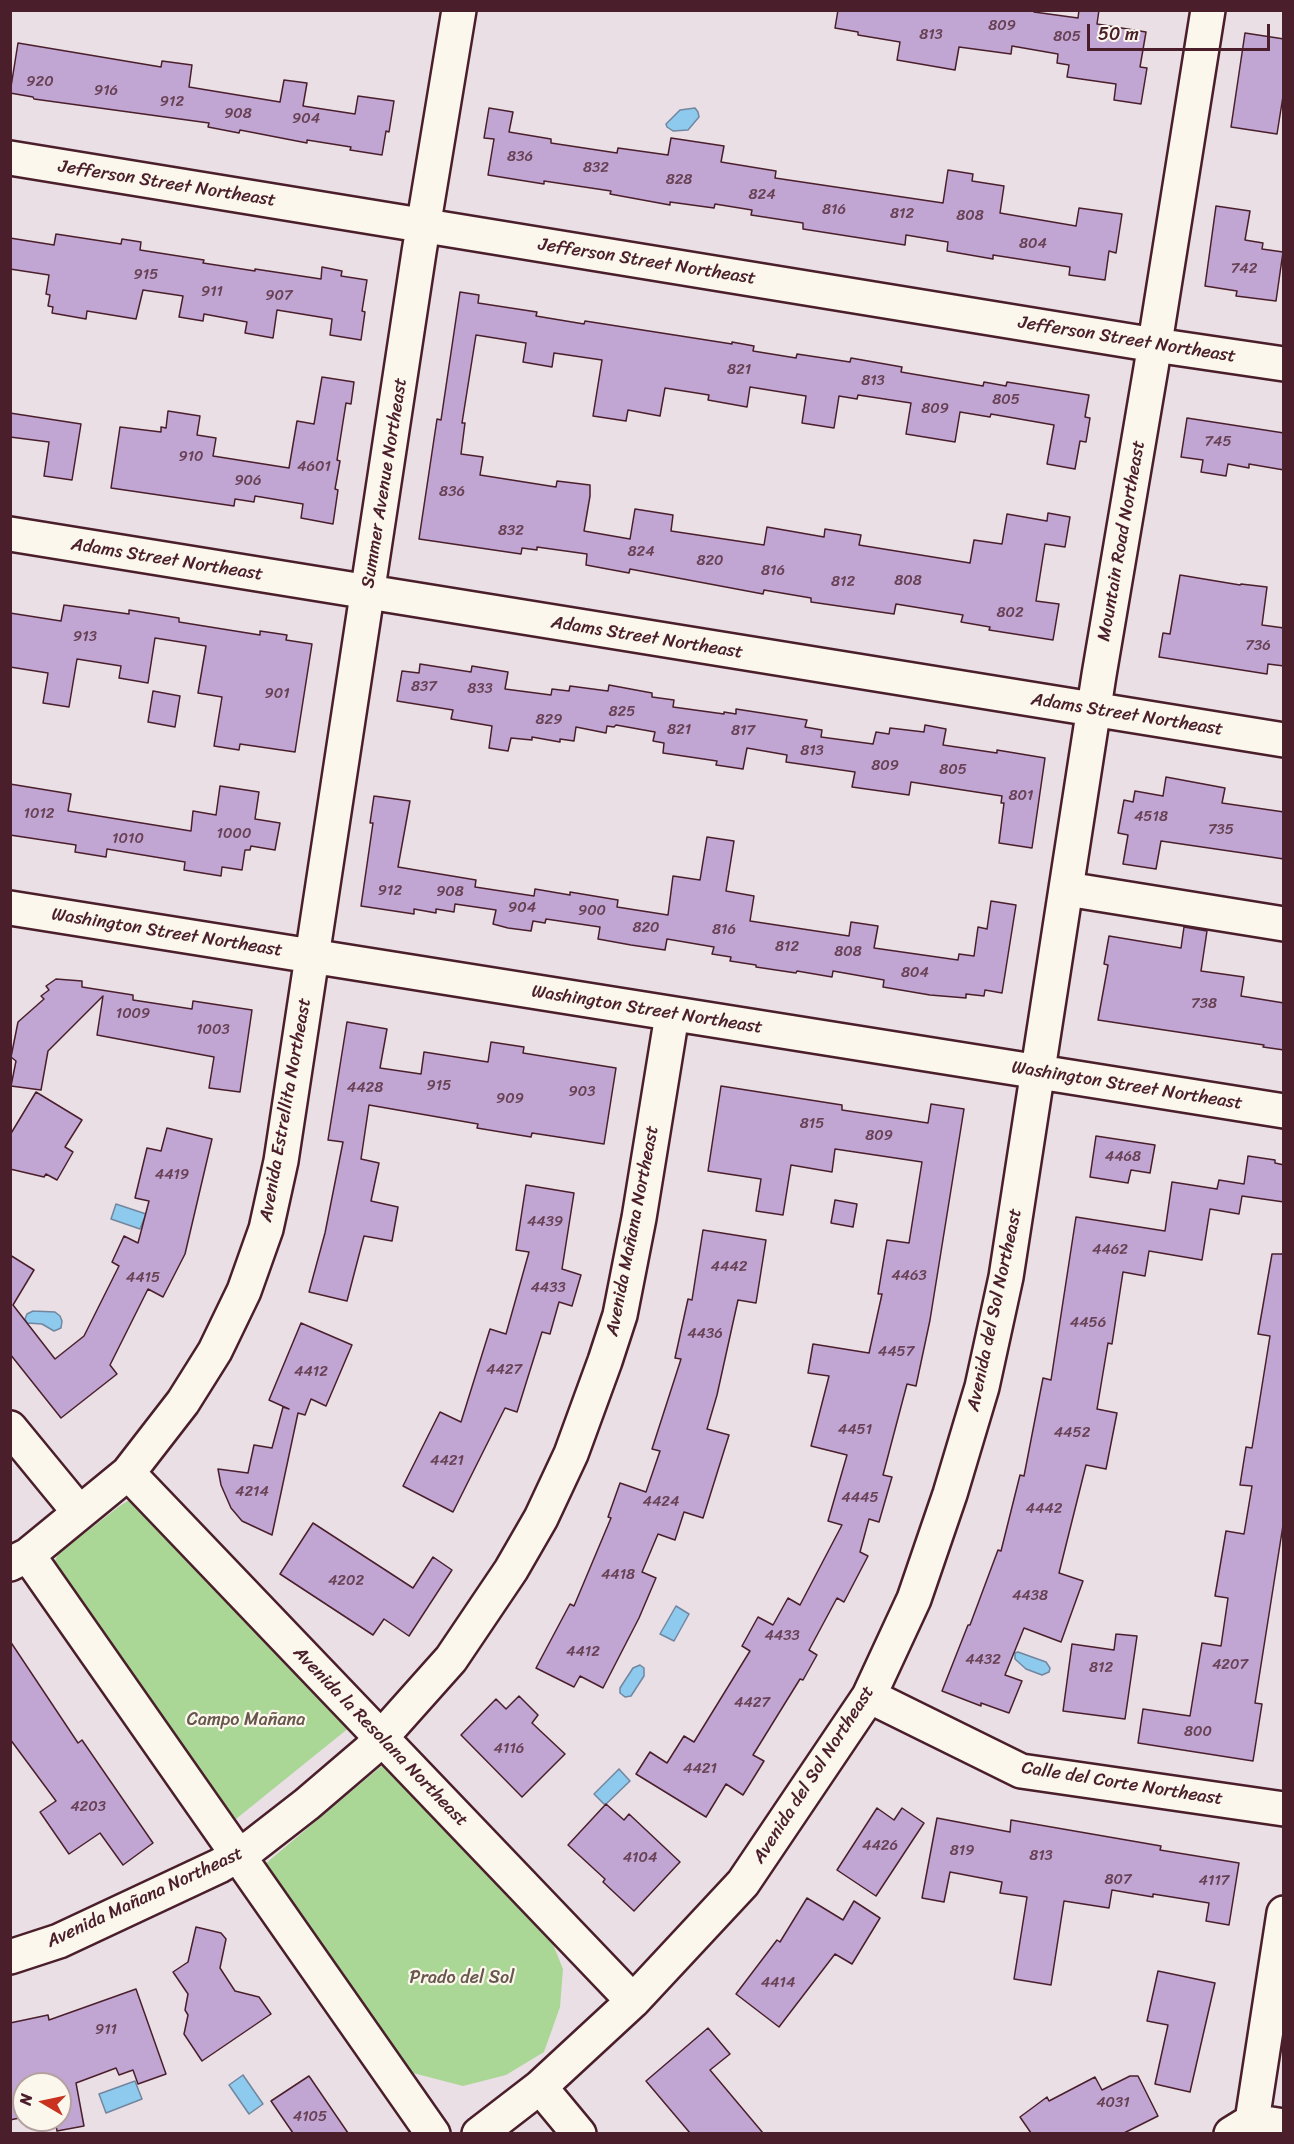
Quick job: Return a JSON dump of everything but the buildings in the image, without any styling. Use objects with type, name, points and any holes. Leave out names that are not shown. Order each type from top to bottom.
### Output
[{"type":"street","name":"Summer Avenue Northeast","points":[[312,956],[423,225],[459,10]]},
{"type":"street","name":"Mountain Road Northeast","points":[[1038,1071],[1094,710],[1208,10]]},
{"type":"street","name":"Jefferson Street Northeast","points":[[10,158],[1155,345],[1284,364]]},
{"type":"street","name":"Adams Street Northeast","points":[[10,534],[1284,740]]},
{"type":"street","points":[[1067,889],[1284,924]]},
{"type":"street","name":"Washington Street Northeast","points":[[10,908],[1284,1111]]},
{"type":"street","name":"Avenida Estrellita Northeast","points":[[19,1559],[128,1473],[183,1402],[215,1352],[244,1291],[266,1229],[281,1161],[312,956]]},
{"type":"street","name":"Avenida Mañana Northeast","points":[[10,1957],[59,1941],[215,1868],[253,1846],[369,1751],[451,1659],[511,1570],[541,1518],[571,1454],[606,1361],[620,1315],[639,1218],[672,1015]]},
{"type":"street","name":"Avenida del Sol Northeast","points":[[479,2133],[540,2087],[633,2001],[743,1883],[869,1696],[914,1599],[950,1494],[982,1387],[1006,1277],[1038,1071]]},
{"type":"street","points":[[10,1428],[80,1512]]},
{"type":"street","name":"Avenida la Resolana Northeast","points":[[128,1473],[633,2001]]},
{"type":"street","points":[[19,1559],[238,1855],[433,2133]]},
{"type":"street","name":"Calle del Corte Northeast","points":[[869,1696],[1021,1771],[1284,1809]]},
{"type":"street","points":[[1284,1913],[1241,2127],[1284,2126]]},
{"type":"street","points":[[540,2087],[579,2133]]},
{"type":"green space","name":"Campo Mañana","points":[[131,1499],[350,1727],[231,1823],[54,1563],[58,1554]]},
{"type":"green space","name":"Prado del Sol","points":[[384,1764],[546,1927],[563,1969],[560,2007],[544,2052],[506,2075],[463,2086],[413,2073],[265,1864]]},
{"type":"water","points":[[695,108],[699,117],[688,130],[673,131],[667,127],[666,124],[680,110]]},
{"type":"water","points":[[116,1204],[146,1214],[140,1229],[111,1219]]},
{"type":"water","points":[[33,1311],[55,1312],[62,1321],[61,1328],[54,1331],[42,1324],[27,1323],[25,1319],[27,1314]]},
{"type":"water","points":[[676,1606],[689,1614],[674,1641],[660,1634]]},
{"type":"water","points":[[1015,1653],[1046,1662],[1050,1668],[1049,1672],[1042,1675],[1026,1669],[1015,1659]]},
{"type":"water","points":[[640,1665],[644,1668],[644,1676],[631,1696],[625,1697],[620,1693],[620,1688],[633,1668]]},
{"type":"water","points":[[619,1769],[630,1781],[605,1805],[594,1794]]},
{"type":"water","points":[[243,2075],[263,2104],[249,2114],[229,2085]]},
{"type":"water","points":[[135,2081],[142,2099],[106,2113],[99,2094]]}]
